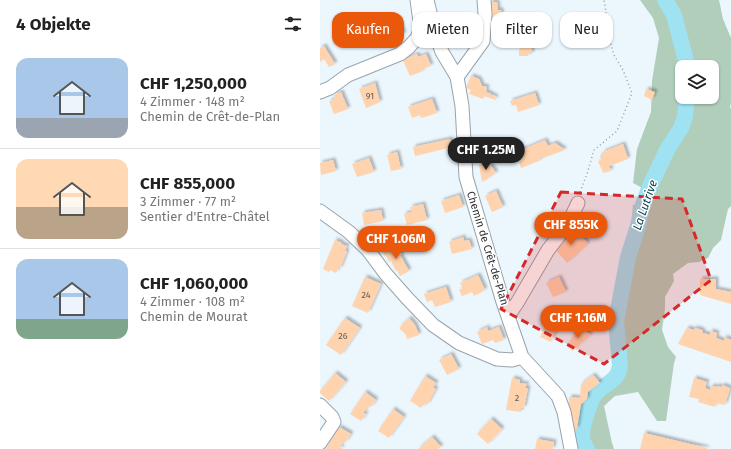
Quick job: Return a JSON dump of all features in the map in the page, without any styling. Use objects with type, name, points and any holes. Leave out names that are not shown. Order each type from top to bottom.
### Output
[{"type":"street","points":[[320,92],[330,88],[348,75],[400,54],[409,47],[417,38],[421,28],[417,0]]},
{"type":"street","name":"Chemin de Crêt-de-Plan","points":[[427,0],[442,52],[457,77],[462,106],[466,177],[503,302],[522,357]]},
{"type":"street","points":[[457,77],[483,41],[485,14],[484,0]]},
{"type":"street","points":[[508,316],[548,250],[568,224],[578,203]]},
{"type":"street","points":[[320,211],[349,232],[368,250],[385,273],[433,325],[459,343],[497,359],[512,360],[522,357],[558,396],[564,412],[571,449]]},
{"type":"street","points":[[320,405],[332,417],[334,422],[320,443]]},
{"type":"path","points":[[578,203],[578,195],[587,174],[594,150],[618,131],[632,93],[623,70],[614,55],[606,28],[607,20],[604,0]]},
{"type":"highlighted area","points":[[561,192],[682,199],[711,280],[604,364],[501,309]]},
{"type":"green space","points":[[640,0],[719,0],[723,19],[731,38],[731,206],[728,209],[721,240],[713,248],[708,258],[699,262],[688,263],[673,274],[674,281],[665,297],[662,330],[668,347],[676,357],[666,421],[657,421],[638,392],[615,396],[604,406],[614,449],[584,449],[576,437],[587,402],[617,373],[627,266],[643,221],[632,217],[633,205],[645,204],[648,191],[633,183],[637,149],[651,112],[652,81],[659,38],[653,18]]},
{"type":"building","points":[[490,2],[497,2],[498,10],[501,10],[501,12],[491,11]]},
{"type":"building","points":[[324,46],[335,64],[329,67],[324,59],[320,62],[320,48]]},
{"type":"building","points":[[520,48],[532,48],[532,54],[528,54],[528,56],[519,56]]},
{"type":"building","points":[[417,54],[418,57],[426,54],[431,66],[410,76],[403,60]]},
{"type":"building","points":[[471,76],[479,79],[482,86],[487,87],[486,92],[495,96],[496,100],[484,96],[483,99],[469,94],[471,90],[466,88]]},
{"type":"building","points":[[375,83],[380,102],[366,108],[359,89]]},
{"type":"building","points":[[646,89],[655,92],[652,100],[644,96]]},
{"type":"building","points":[[341,92],[348,109],[334,114],[329,101],[335,99],[334,95]]},
{"type":"building","points":[[535,93],[539,105],[518,112],[516,105],[512,106],[510,101]]},
{"type":"building","points":[[432,99],[437,113],[421,118],[420,115],[412,118],[408,107]]},
{"type":"building","points":[[450,139],[452,147],[415,156],[413,147]]},
{"type":"building","points":[[545,140],[548,146],[555,143],[565,150],[543,158],[542,156],[540,158],[541,160],[521,168],[519,162],[523,160],[519,151]]},
{"type":"building","points":[[623,144],[628,159],[609,166],[611,171],[603,173],[598,161],[601,160],[600,155],[603,154],[603,152]]},
{"type":"building","points":[[397,152],[401,169],[391,171],[387,155]]},
{"type":"building","points":[[369,158],[374,172],[357,177],[352,164]]},
{"type":"building","points":[[333,160],[336,171],[321,175],[320,163]]},
{"type":"building","points":[[487,160],[496,173],[482,182],[479,165]]},
{"type":"building","points":[[496,191],[503,207],[492,212],[485,196]]},
{"type":"building","points":[[459,195],[463,207],[445,213],[441,201]]},
{"type":"building","points":[[423,204],[427,220],[407,225],[404,214],[412,212],[410,207]]},
{"type":"building","points":[[381,210],[383,221],[364,225],[362,213]]},
{"type":"building","points":[[576,229],[588,244],[567,263],[554,248]]},
{"type":"building","points":[[463,237],[464,241],[469,240],[472,249],[452,254],[449,242]]},
{"type":"building","points":[[335,240],[347,246],[345,251],[347,251],[340,269],[338,268],[336,273],[323,269]]},
{"type":"building","points":[[380,248],[399,249],[402,255],[400,255],[409,271],[400,276],[391,261],[389,262]]},
{"type":"building","points":[[478,275],[485,290],[474,296],[472,292],[462,296],[459,290],[463,288],[460,283]]},
{"type":"building","points":[[365,277],[381,284],[368,313],[352,306]]},
{"type":"building","points":[[559,277],[566,292],[553,297],[546,283]]},
{"type":"building","points":[[700,279],[716,279],[716,289],[731,292],[731,304],[700,295]]},
{"type":"building","points":[[446,287],[451,302],[435,307],[432,300],[427,302],[424,294]]},
{"type":"building","points":[[345,318],[360,328],[341,355],[326,345]]},
{"type":"building","points":[[409,318],[415,325],[419,335],[407,339],[406,335],[399,328]]},
{"type":"building","points":[[546,323],[557,328],[551,342],[540,337]]},
{"type":"building","points":[[487,327],[488,331],[499,327],[504,340],[495,343],[493,340],[482,344],[477,332]]},
{"type":"building","points":[[579,327],[591,335],[572,351],[567,346]]},
{"type":"building","points":[[687,328],[702,330],[703,333],[710,335],[710,331],[717,333],[716,338],[724,341],[724,337],[731,340],[731,362],[678,344]]},
{"type":"building","points":[[451,354],[459,369],[447,375],[439,360]]},
{"type":"building","points":[[335,373],[346,382],[329,401],[320,393],[320,391]]},
{"type":"building","points":[[593,375],[600,383],[588,392],[587,399],[581,404],[577,429],[569,427],[571,416],[568,415],[569,397],[580,398],[581,384]]},
{"type":"building","points":[[425,376],[436,383],[433,388],[436,389],[427,405],[424,403],[421,408],[410,401]]},
{"type":"building","points":[[512,378],[520,380],[520,383],[527,384],[525,388],[528,388],[524,408],[521,408],[521,412],[506,410]]},
{"type":"building","points":[[694,378],[707,382],[705,388],[710,390],[711,386],[722,387],[722,385],[730,388],[725,405],[716,403],[715,407],[698,402],[699,399],[689,397]]},
{"type":"building","points":[[365,392],[376,400],[371,407],[368,406],[363,413],[366,414],[361,421],[350,414]]},
{"type":"building","points":[[393,409],[404,417],[389,438],[378,431]]},
{"type":"building","points":[[491,419],[502,429],[488,444],[477,434]]},
{"type":"building","points":[[339,427],[351,434],[346,442],[344,441],[340,447],[343,449],[326,449]]},
{"type":"building","points":[[644,433],[707,448],[707,449],[640,449]]},
{"type":"building","points":[[432,437],[441,447],[438,449],[418,449]]},
{"type":"building","points":[[537,439],[554,442],[553,449],[535,449]]},
{"type":"waterway","name":"La Lutrive","points":[[665,0],[674,15],[686,60]]},
{"type":"waterway","name":"La Lutrive","points":[[587,449],[582,441],[582,433],[584,421],[591,402],[596,393],[614,379],[619,371],[620,366],[616,321],[628,257],[638,226],[642,207],[667,150],[681,128],[685,117],[686,104]]}]
